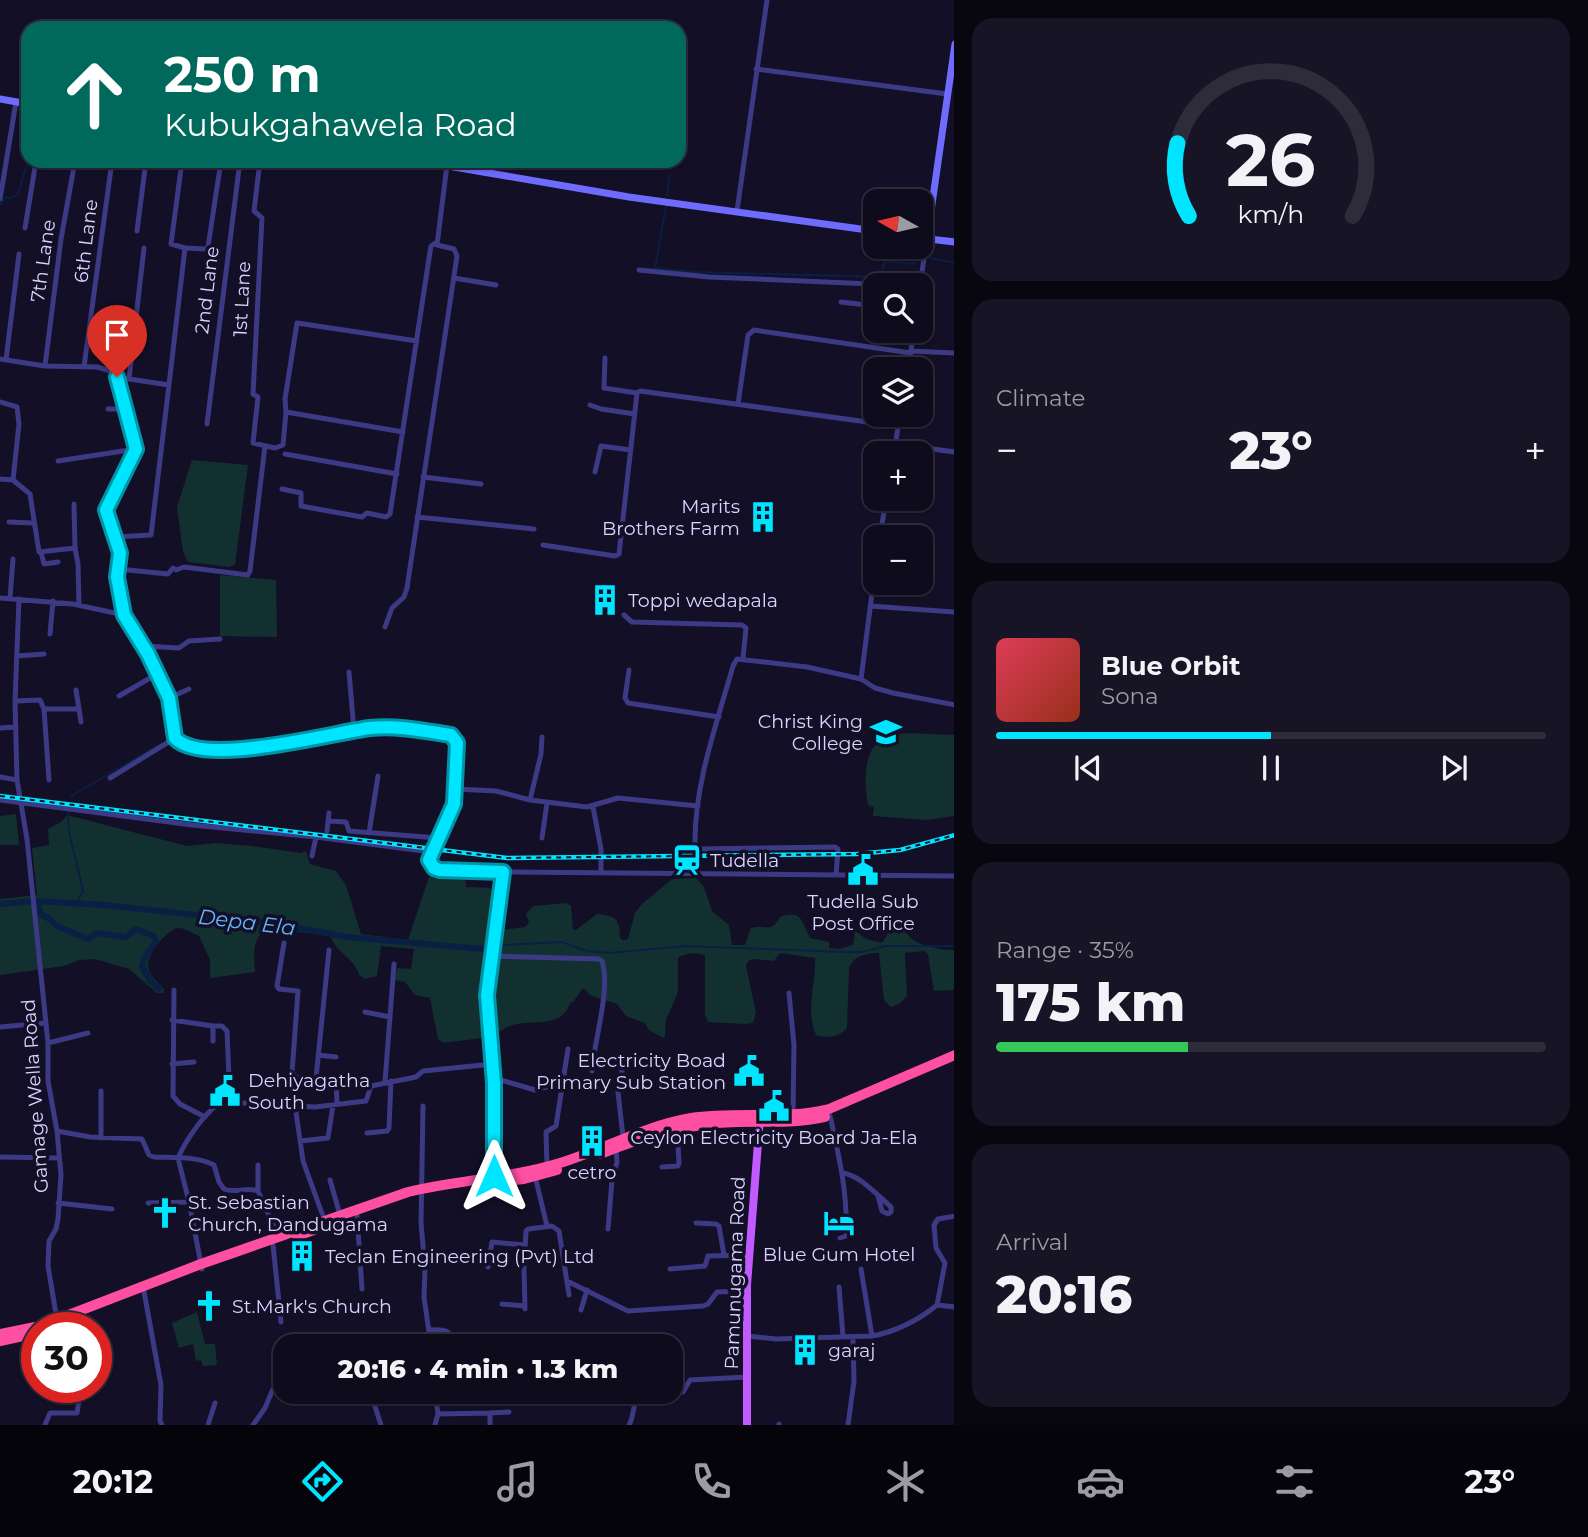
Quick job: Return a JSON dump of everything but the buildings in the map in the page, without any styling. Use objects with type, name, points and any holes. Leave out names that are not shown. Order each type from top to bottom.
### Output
[{"type":"highway","points":[[275,1240],[324,1219],[375,1202],[494,1176],[534,1173],[643,1129],[816,1113],[854,1100],[954,1055]]},
{"type":"highway","points":[[760,1118],[817,1119],[830,1116],[856,1107],[954,1061]]},
{"type":"highway","points":[[87,1312],[275,1240],[423,1192],[569,1166],[677,1125]]},
{"type":"highway","points":[[97,1312],[144,1289]]},
{"type":"highway","points":[[0,1334],[21,1331]]},
{"type":"highway","points":[[0,1342],[21,1337]]},
{"type":"main road","name":"Pamunugama Road","points":[[747,1425],[747,1291],[760,1118]]},
{"type":"street","points":[[737,211],[767,0]]},
{"type":"street","points":[[932,189],[954,44]]},
{"type":"street","points":[[756,69],[947,94]]},
{"type":"street","points":[[0,99],[21,103]]},
{"type":"street","points":[[0,199],[16,102]]},
{"type":"street","points":[[24,228],[35,168]]},
{"type":"street","name":"7th Lane","points":[[45,366],[61,239],[74,168]]},
{"type":"street","name":"6th Lane","points":[[84,367],[111,168]]},
{"type":"street","points":[[137,231],[145,168]]},
{"type":"street","points":[[181,168],[172,244],[206,249],[220,168]]},
{"type":"street","name":"2nd Lane","points":[[206,424],[239,168]]},
{"type":"street","name":"1st Lane","points":[[259,168],[254,211],[262,218],[253,394],[258,397],[253,443],[265,446]]},
{"type":"street","points":[[385,627],[392,608],[404,597],[457,256],[454,249],[437,245],[447,168]]},
{"type":"street","points":[[464,168],[629,197],[863,229]]},
{"type":"street","points":[[933,239],[954,242]]},
{"type":"street","points":[[282,489],[301,493],[301,506],[362,517],[367,513],[386,517],[390,514],[431,247],[437,242]]},
{"type":"street","points":[[129,379],[144,248]]},
{"type":"street","points":[[115,537],[151,535],[185,248]]},
{"type":"street","points":[[19,254],[3,359],[45,366],[97,367],[111,371],[117,377],[136,449],[106,510],[120,553],[117,577],[124,615],[144,646],[169,698],[175,738],[188,747],[208,750],[268,747],[372,728],[408,729],[451,735],[457,743],[454,804],[431,852],[430,864],[440,870],[954,876]]},
{"type":"street","points":[[639,270],[709,277],[863,284]]},
{"type":"street","points":[[454,278],[496,285]]},
{"type":"street","points":[[841,302],[863,305]]},
{"type":"street","points":[[118,569],[167,574],[173,568],[176,570],[184,567],[248,575],[265,446],[275,448],[283,445],[285,399],[297,323],[417,341]]},
{"type":"street","points":[[738,404],[748,335],[754,330],[911,352],[954,353]]},
{"type":"street","points":[[910,357],[912,343]]},
{"type":"street","points":[[605,358],[604,388],[863,421]]},
{"type":"street","points":[[117,377],[169,385]]},
{"type":"street","points":[[543,545],[615,556],[619,554],[637,393]]},
{"type":"street","points":[[0,402],[17,407],[19,424],[13,480]]},
{"type":"street","points":[[590,405],[635,414]]},
{"type":"street","points":[[108,409],[126,409]]},
{"type":"street","points":[[286,412],[403,432]]},
{"type":"street","points":[[595,472],[601,446],[631,450]]},
{"type":"street","points":[[58,461],[136,449]]},
{"type":"street","points":[[933,449],[954,452]]},
{"type":"street","points":[[285,454],[397,474]]},
{"type":"street","points":[[423,477],[481,484]]},
{"type":"street","points":[[0,479],[13,480],[29,492],[38,553],[44,564],[58,562]]},
{"type":"street","points":[[74,504],[79,605]]},
{"type":"street","points":[[417,517],[534,529]]},
{"type":"street","points":[[9,522],[33,523]]},
{"type":"street","points":[[38,553],[75,548]]},
{"type":"street","points":[[10,598],[13,559]]},
{"type":"street","points":[[861,679],[872,595]]},
{"type":"street","points":[[0,598],[53,601],[124,615]]},
{"type":"street","points":[[19,599],[15,701],[17,780],[21,803]]},
{"type":"street","points":[[51,634],[53,601]]},
{"type":"street","points":[[870,606],[954,612]]},
{"type":"street","points":[[624,615],[632,622],[742,625],[746,628],[747,635],[743,658]]},
{"type":"street","points":[[144,646],[179,648],[189,641],[220,639]]},
{"type":"street","points":[[17,656],[44,654]]},
{"type":"street","points":[[836,875],[839,855],[835,847],[700,849],[695,845],[698,806],[719,718],[737,660],[743,658],[807,667],[861,679],[884,690],[954,705]]},
{"type":"street","points":[[629,670],[625,698],[628,703],[719,718]]},
{"type":"street","points":[[349,671],[354,731]]},
{"type":"street","points":[[119,696],[158,674]]},
{"type":"street","points":[[169,698],[189,689]]},
{"type":"street","points":[[76,690],[81,722]]},
{"type":"street","points":[[15,701],[40,701],[44,709],[49,780]]},
{"type":"street","points":[[44,709],[79,709]]},
{"type":"street","points":[[0,728],[16,727]]},
{"type":"street","points":[[530,800],[541,754],[542,737]]},
{"type":"street","points":[[110,778],[175,738]]},
{"type":"street","points":[[369,833],[378,776]]},
{"type":"street","points":[[0,777],[17,780]]},
{"type":"street","points":[[456,789],[496,791],[547,803],[593,807],[618,799],[698,806]]},
{"type":"street","points":[[0,800],[431,852]]},
{"type":"street","name":"Gamage Wella Road","points":[[21,803],[48,1043],[50,1097],[57,1131],[61,1175],[56,1229],[49,1241],[48,1266],[53,1312]]},
{"type":"street","points":[[542,838],[547,803]]},
{"type":"street","points":[[593,807],[601,849],[601,873]]},
{"type":"street","points":[[327,831],[329,813]]},
{"type":"street","points":[[328,821],[346,822],[349,831],[438,838]]},
{"type":"street","points":[[312,856],[316,837]]},
{"type":"street","points":[[494,1176],[494,1078],[487,1012],[503,872]]},
{"type":"street","points":[[284,943],[276,986],[279,989],[298,991],[292,1073],[296,1077],[336,1080],[335,1104],[328,1138],[300,1141]]},
{"type":"street","points":[[316,1078],[329,950]]},
{"type":"street","points":[[492,955],[602,961],[602,1019],[596,1031],[592,1071]]},
{"type":"street","points":[[367,1133],[387,1131],[389,1128],[388,1082],[394,964]]},
{"type":"street","points":[[174,990],[173,1096],[180,1104],[205,1117]]},
{"type":"street","points":[[789,993],[794,1045],[793,1114]]},
{"type":"street","points":[[365,1012],[390,1017]]},
{"type":"street","points":[[172,1020],[222,1026],[227,1031],[230,1101]]},
{"type":"street","points":[[0,1027],[46,1023]]},
{"type":"street","points":[[213,1026],[213,1041]]},
{"type":"street","points":[[48,1043],[88,1033]]},
{"type":"street","points":[[547,1167],[544,1137],[545,1132],[556,1126],[568,1049]]},
{"type":"street","points":[[318,1055],[336,1057]]},
{"type":"street","points":[[172,1063],[194,1062]]},
{"type":"street","points":[[201,1267],[178,1158],[183,1146],[216,1105],[230,1101],[315,1107],[366,1101],[371,1086],[416,1077],[423,1071],[493,1064]]},
{"type":"street","points":[[622,1071],[618,1092],[623,1137]]},
{"type":"street","points":[[494,1078],[535,1090],[562,1083]]},
{"type":"street","points":[[101,1091],[101,1138]]},
{"type":"street","points":[[295,1105],[303,1161],[324,1219]]},
{"type":"street","points":[[423,1106],[424,1297],[430,1334]]},
{"type":"street","points":[[830,1116],[847,1204],[847,1229],[845,1238],[841,1238]]},
{"type":"street","points":[[662,1167],[678,1166],[677,1125]]},
{"type":"street","points":[[57,1131],[101,1138],[142,1139],[149,1155],[197,1159],[214,1165],[221,1186],[229,1191],[258,1191]]},
{"type":"street","points":[[608,1229],[612,1180],[617,1162],[616,1147]]},
{"type":"street","points":[[0,1157],[59,1157]]},
{"type":"street","points":[[258,1165],[258,1191],[275,1240],[281,1322]]},
{"type":"street","points":[[534,1173],[547,1226]]},
{"type":"street","points":[[843,1173],[860,1180],[878,1196]]},
{"type":"street","points":[[330,1180],[340,1215]]},
{"type":"street","points":[[58,1202],[112,1209]]},
{"type":"street","points":[[148,1203],[189,1202]]},
{"type":"street","points":[[357,1215],[362,1289]]},
{"type":"street","points":[[937,1305],[945,1263],[936,1248],[934,1225],[938,1219],[954,1216]]},
{"type":"street","points":[[696,1223],[719,1226],[724,1255]]},
{"type":"street","points":[[502,1304],[525,1308],[527,1229],[547,1226],[559,1231],[569,1296]]},
{"type":"street","points":[[488,1267],[492,1242],[525,1245]]},
{"type":"street","points":[[670,1269],[705,1266],[706,1256],[749,1255]]},
{"type":"street","points":[[861,1269],[872,1336]]},
{"type":"street","points":[[567,1281],[632,1312],[703,1306],[708,1304],[717,1292],[747,1291]]},
{"type":"street","points":[[839,1287],[843,1337]]},
{"type":"street","points":[[144,1289],[161,1385],[160,1421],[163,1425]]},
{"type":"street","points":[[581,1310],[587,1290]]},
{"type":"street","points":[[747,1336],[776,1339],[872,1336],[884,1334],[915,1320],[937,1305],[954,1307]]},
{"type":"street","points":[[429,1330],[441,1329],[451,1334]]},
{"type":"street","points":[[848,1425],[854,1381],[853,1337]]},
{"type":"street","points":[[629,1425],[635,1400],[640,1392],[683,1392],[690,1380],[747,1377]]},
{"type":"street","points":[[253,1425],[265,1408],[273,1388]]},
{"type":"street","points":[[45,1425],[50,1413],[77,1413],[79,1403]]},
{"type":"street","points":[[208,1425],[215,1403]]},
{"type":"street","points":[[374,1404],[381,1425]]},
{"type":"street","points":[[435,1425],[438,1414],[437,1404]]},
{"type":"street","points":[[438,1414],[509,1412]]},
{"type":"street","points":[[490,1413],[490,1425]]},
{"type":"green space","points":[[192,460],[248,465],[235,565],[228,567],[188,562],[183,552],[177,507]]},
{"type":"green space","points":[[220,575],[276,580],[277,637],[220,636]]},
{"type":"green space","points":[[909,733],[954,735],[954,816],[928,820],[873,816],[874,807],[868,805],[866,787],[866,767],[872,749],[886,736]]},
{"type":"green space","points":[[16,814],[19,845],[0,845],[0,816]]},
{"type":"green space","points":[[67,815],[187,846],[216,843],[301,853],[306,851],[310,864],[336,871],[346,885],[361,934],[408,940],[429,877],[433,873],[465,875],[466,887],[489,888],[497,892],[494,928],[503,930],[525,927],[529,922],[526,914],[533,906],[566,903],[571,906],[573,930],[597,914],[608,916],[617,922],[620,938],[623,940],[628,939],[635,913],[642,904],[672,879],[696,878],[704,887],[712,911],[729,925],[732,945],[745,945],[751,928],[771,927],[780,917],[787,915],[800,918],[810,938],[829,942],[829,948],[839,949],[853,945],[855,931],[866,939],[882,943],[892,927],[899,928],[919,943],[954,950],[954,990],[934,991],[925,951],[905,953],[907,996],[891,1007],[884,1000],[879,953],[864,955],[853,961],[849,969],[847,1028],[837,1035],[820,1036],[816,1035],[811,1016],[815,958],[780,953],[774,961],[754,959],[748,961],[746,966],[756,1013],[753,1023],[708,1022],[705,1014],[705,956],[691,954],[678,958],[678,992],[666,1020],[663,1038],[649,1030],[645,1023],[626,1016],[617,1004],[589,995],[587,990],[582,989],[566,1011],[553,1020],[521,1023],[487,1037],[444,1043],[438,1039],[430,998],[415,995],[405,982],[395,980],[397,968],[411,969],[414,949],[381,946],[377,976],[366,979],[360,976],[330,936],[267,928],[256,942],[255,972],[210,978],[210,960],[199,936],[178,928],[163,938],[149,961],[150,973],[164,989],[163,993],[157,993],[129,969],[95,959],[0,975],[0,899],[37,895],[32,848],[49,845],[48,829]]},
{"type":"green space","points":[[197,1312],[205,1344],[215,1344],[217,1365],[203,1366],[201,1360],[196,1361],[193,1344],[179,1348],[172,1323]]},
{"type":"waterway","points":[[0,205],[6,197],[12,198],[18,194],[26,168]]},
{"type":"waterway","points":[[667,196],[670,174]]},
{"type":"waterway","points":[[666,207],[655,268],[692,272],[881,277],[885,261],[915,264],[916,259]]},
{"type":"waterway","points":[[933,259],[954,263]]},
{"type":"waterway","points":[[71,796],[157,746]]},
{"type":"waterway","points":[[68,812],[69,831],[83,892],[75,904]]},
{"type":"waterway","name":"Depa Ela","points":[[0,904],[35,901],[104,905],[278,924],[347,937],[494,950]]},
{"type":"waterway","points":[[39,903],[40,914],[57,926],[88,939],[97,933],[126,937],[136,929],[154,936],[156,941],[142,966],[150,981],[159,989]]},
{"type":"waterway","points":[[494,950],[504,945],[562,942],[587,951],[609,953],[685,946],[845,952],[862,952],[886,946],[954,946]]},
{"type":"railway","points":[[0,796],[507,858],[857,854],[900,850],[954,835]]},
{"type":"place","name":"Marits Brothers Farm","points":[[763,517]]},
{"type":"place","name":"Toppi wedapala","points":[[605,600]]},
{"type":"place","name":"Christ King College","points":[[886,732]]},
{"type":"place","name":"Tudella","points":[[687,860]]},
{"type":"place","name":"Tudella Sub Post Office","points":[[863,870]]},
{"type":"place","name":"Electricity Boad Primary Sub Station","points":[[749,1071]]},
{"type":"place","name":"Dehiyagatha South","points":[[225,1091]]},
{"type":"place","name":"Ceylon Electricity Board Ja-Ela","points":[[774,1106]]},
{"type":"place","name":"cetro","points":[[592,1141]]},
{"type":"place","name":"St. Sebastian Church, Dandugama","points":[[165,1213]]},
{"type":"place","name":"Blue Gum Hotel","points":[[839,1223]]},
{"type":"place","name":"Teclan Engineering (Pvt) Ltd","points":[[302,1256]]},
{"type":"place","name":"St.Mark's Church","points":[[209,1306]]},
{"type":"place","name":"garaj","points":[[805,1350]]},
{"type":"route","points":[[117,377],[136,449],[106,510],[120,553],[117,577],[124,615],[148,654],[169,698],[175,738],[188,747],[208,750],[268,747],[372,728],[390,728],[451,735],[457,743],[454,804],[429,860],[434,868],[440,870],[503,872],[487,995],[494,1083],[494,1176]]}]
